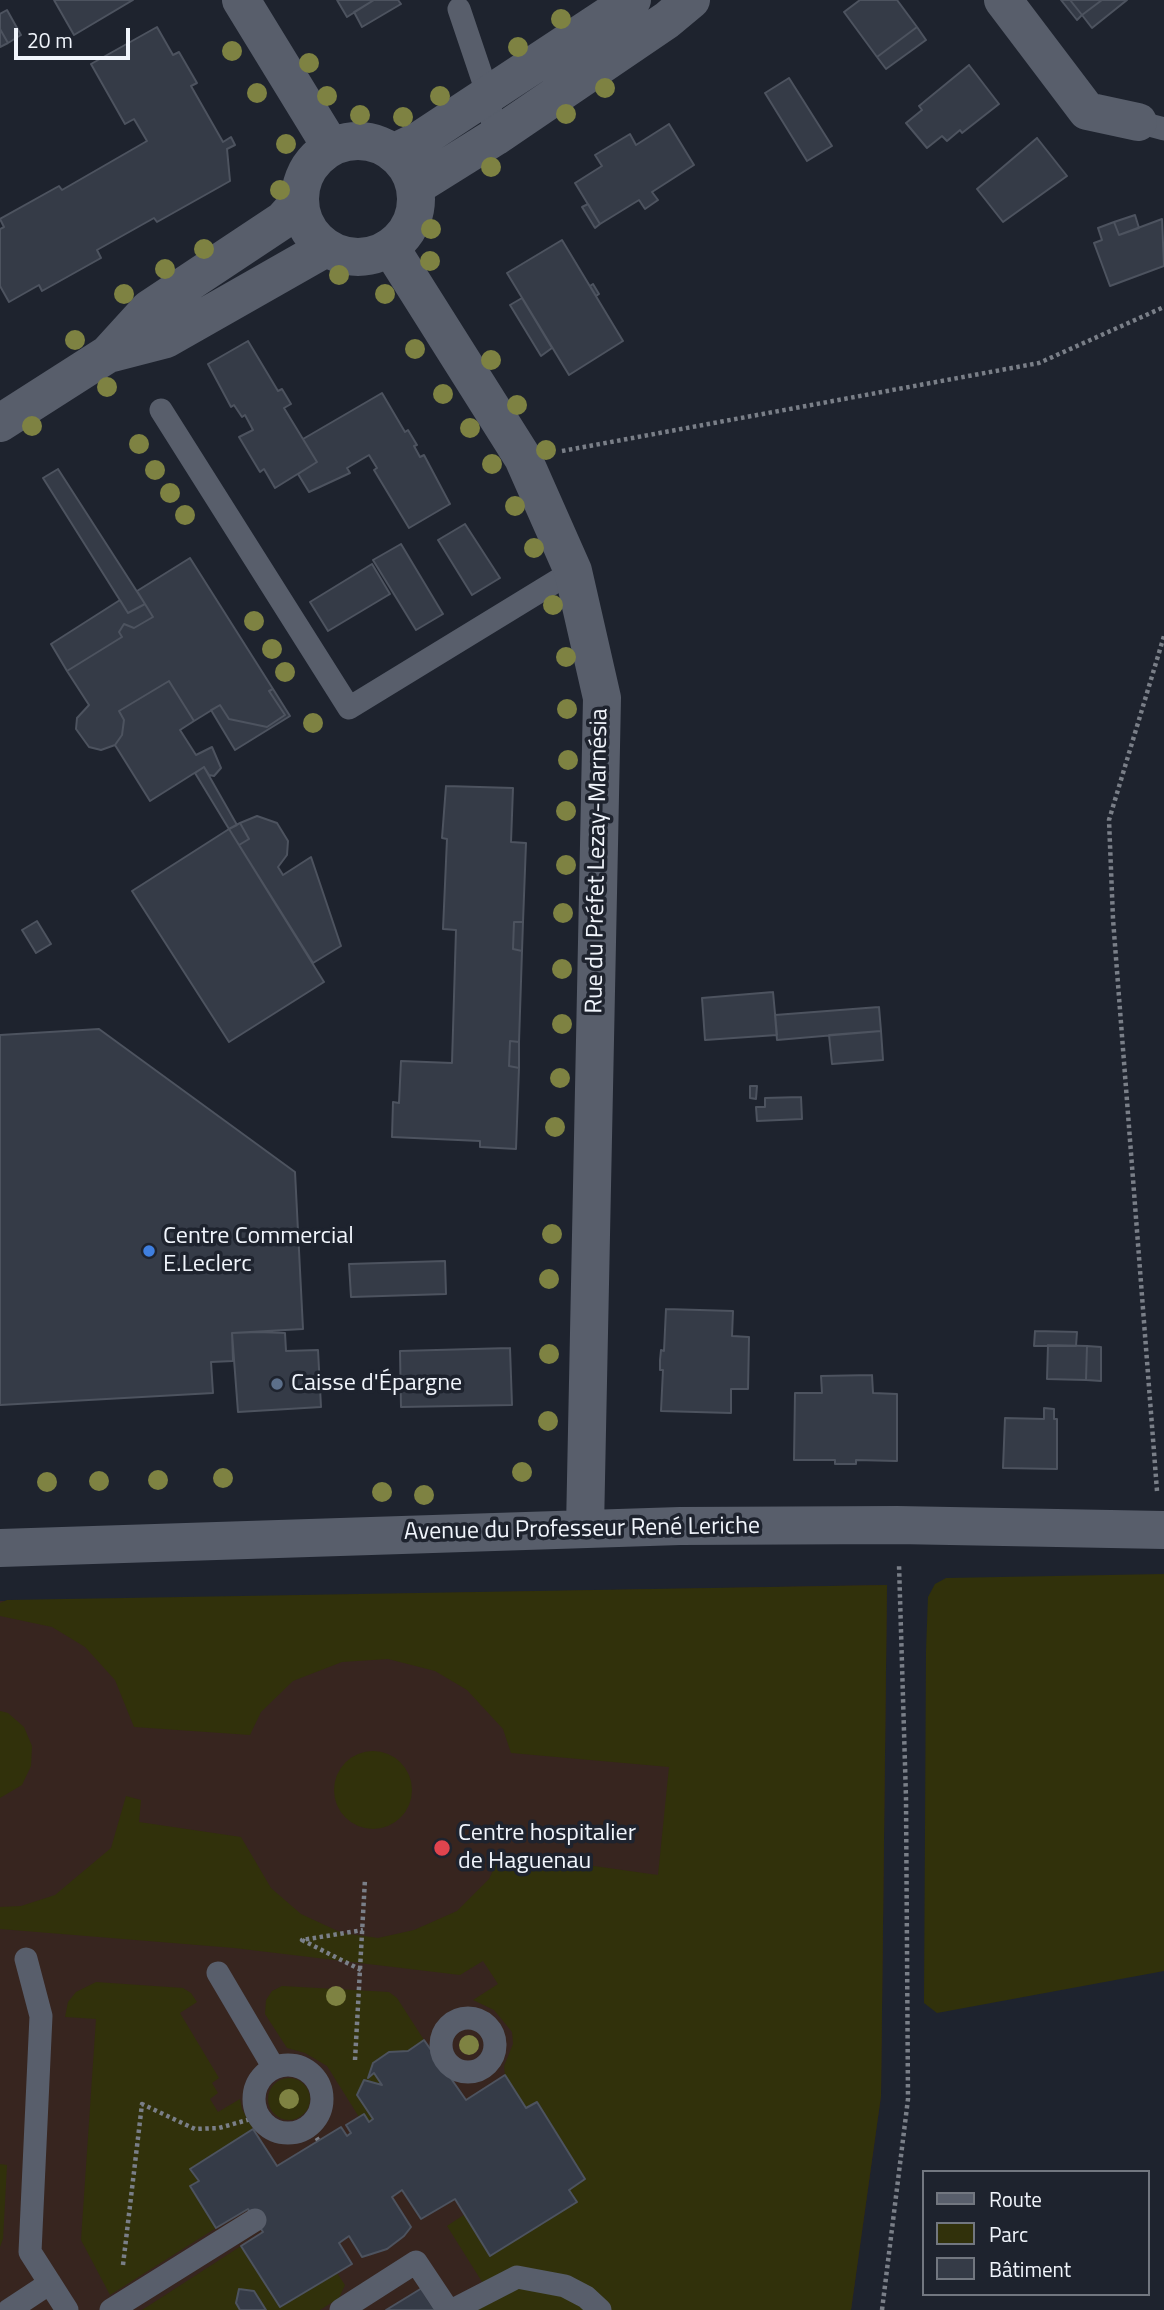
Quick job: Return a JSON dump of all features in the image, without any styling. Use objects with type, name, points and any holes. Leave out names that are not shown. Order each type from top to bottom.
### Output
[{"type":"street","points":[[241,0],[331,147]]},
{"type":"street","points":[[393,153],[488,95],[632,0]]},
{"type":"street","points":[[415,187],[495,137],[667,20],[691,0]]},
{"type":"street","points":[[1003,0],[1087,111],[1151,125]]},
{"type":"street","points":[[357,140],[382,146],[393,153],[403,163],[415,187],[411,220],[403,235],[390,247],[375,254],[358,257],[342,255],[326,248],[303,220],[299,202],[307,169],[331,147],[357,140]]},
{"type":"street","points":[[0,423],[108,354],[149,309],[284,220],[299,202]]},
{"type":"street","name":"Rue du Préfet Lezay-Marnésia","points":[[390,247],[523,458],[573,571],[602,698],[585,1528]]},
{"type":"street","points":[[108,354],[166,339],[326,248]]},
{"type":"street","name":"Avenue du Professeur René Leriche","points":[[0,1548],[585,1528],[897,1525],[1163,1530]]},
{"type":"lane","points":[[459,9],[488,95],[495,137]]},
{"type":"lane","points":[[161,410],[349,708],[573,571]]},
{"type":"lane","points":[[26,1959],[41,2016],[30,2252],[67,2310]]},
{"type":"lane","points":[[218,1973],[274,2068]]},
{"type":"lane","points":[[288,2064],[302,2067],[313,2075],[321,2087],[323,2102],[314,2133],[282,2133],[268,2127],[258,2117],[253,2103],[255,2089],[262,2076],[274,2068],[288,2064]]},
{"type":"lane","points":[[111,2310],[255,2220]]},
{"type":"lane","points":[[341,2310],[416,2262],[448,2310]]},
{"type":"lane","points":[[453,2310],[517,2277],[565,2286],[586,2297],[600,2310]]},
{"type":"lane","points":[[9,2310],[50,2283]]},
{"type":"path","points":[[559,451],[1039,363],[1164,307]]},
{"type":"path","points":[[1163,1530],[1113,919],[1109,820],[1164,636]]},
{"type":"path","points":[[882,2310],[908,2099],[906,1798],[897,1525]]},
{"type":"path","points":[[355,2060],[365,1879]]},
{"type":"path","points":[[361,1970],[302,1940],[363,1930]]},
{"type":"path","points":[[133,2297],[121,2277],[142,2104],[195,2129],[219,2128],[258,2117]]},
{"type":"shaded area","name":"Centre hospitalier de Haguenau","points":[[887,1585],[881,2096],[851,2310],[0,2310],[0,1601]]},
{"type":"green space","points":[[1164,1574],[1164,1971],[937,2013],[924,2003],[928,1597],[935,1584],[946,1578]]},
{"type":"green space","points":[[887,1585],[881,2096],[851,2310],[441,2310],[484,2285],[447,2226],[465,2214],[576,2201],[569,2190],[585,2179],[537,2102],[526,2108],[505,2075],[504,2066],[513,2044],[512,2032],[494,2010],[473,2000],[498,1984],[483,1961],[460,1975],[234,1948],[0,1929],[0,1907],[21,1906],[55,1895],[111,1848],[126,1796],[141,1800],[139,1822],[241,1837],[271,1888],[301,1914],[342,1933],[378,1938],[414,1930],[457,1911],[489,1879],[501,1853],[658,1875],[669,1767],[511,1753],[503,1729],[467,1690],[435,1671],[388,1659],[342,1662],[293,1681],[261,1712],[250,1735],[134,1727],[115,1680],[85,1647],[52,1627],[0,1616],[0,1603],[7,1600]]},
{"type":"green space","points":[[0,1711],[8,1713],[24,1727],[32,1746],[31,1766],[22,1785],[0,1798]]},
{"type":"green space","points":[[373,1751],[388,1754],[401,1762],[409,1775],[412,1790],[409,1805],[401,1818],[388,1826],[373,1829],[358,1826],[345,1818],[337,1805],[334,1790],[337,1775],[345,1762],[358,1754]]},
{"type":"green space","points":[[96,1982],[183,1988],[191,1993],[197,2002],[180,2013],[219,2078],[212,2083],[218,2093],[210,2099],[218,2112],[240,2099],[242,2109],[253,2129],[191,2169],[199,2181],[190,2186],[216,2228],[110,2295],[81,2240],[96,2019],[65,2017],[68,2002],[76,1992]]},
{"type":"green space","points":[[282,1986],[389,1992],[397,1998],[424,2040],[408,2051],[389,2052],[373,2063],[368,2077],[374,2073],[382,2085],[364,2080],[357,2094],[373,2119],[369,2122],[364,2114],[359,2117],[327,2066],[305,2053],[287,2048],[265,2014],[266,2000],[272,1991]]},
{"type":"green space","points":[[289,2078],[304,2084],[310,2099],[304,2114],[289,2120],[274,2114],[268,2099],[274,2084]]},
{"type":"green space","points":[[0,2164],[7,2165],[3,2239],[0,2247]]},
{"type":"green space","points":[[241,2246],[280,2307],[337,2273],[345,2285],[339,2298],[320,2310],[266,2310],[239,2290],[236,2303],[240,2310],[142,2310]]},
{"type":"building","points":[[54,0],[133,0],[74,35]]},
{"type":"building","points":[[337,0],[374,0],[347,17]]},
{"type":"building","points":[[374,0],[398,0],[401,4],[362,27],[354,12]]},
{"type":"building","points":[[860,0],[897,0],[917,27],[877,57],[844,12]]},
{"type":"building","points":[[1061,0],[1070,0],[1082,15],[1077,20]]},
{"type":"building","points":[[1070,0],[1102,0],[1082,15]]},
{"type":"building","points":[[1102,0],[1127,0],[1092,28],[1082,15]]},
{"type":"building","points":[[7,10],[21,35],[8,43],[0,29],[0,14]]},
{"type":"building","points":[[157,27],[173,55],[179,52],[197,83],[191,86],[223,142],[231,137],[235,145],[227,149],[230,181],[157,222],[154,218],[97,250],[101,258],[42,291],[39,285],[9,302],[0,286],[0,229],[4,227],[0,219],[59,186],[62,190],[147,141],[134,119],[125,124],[91,64]]},
{"type":"building","points":[[917,27],[926,40],[886,69],[877,57]]},
{"type":"building","points":[[0,29],[8,43],[0,47]]},
{"type":"building","points":[[969,65],[999,104],[962,133],[960,130],[947,141],[942,136],[927,148],[906,123],[922,110],[919,106]]},
{"type":"building","points":[[789,78],[832,146],[807,161],[765,93]]},
{"type":"building","points":[[669,124],[694,165],[652,192],[658,200],[645,209],[639,200],[600,224],[575,183],[602,166],[595,155],[630,134],[636,145]]},
{"type":"building","points":[[1037,138],[1067,176],[1003,222],[977,189]]},
{"type":"building","points":[[588,204],[600,224],[595,228],[582,207]]},
{"type":"building","points":[[1135,215],[1139,228],[1119,235],[1114,222]]},
{"type":"building","points":[[1162,219],[1164,266],[1110,286],[1094,243],[1102,240],[1098,228],[1114,222],[1119,235]]},
{"type":"building","points":[[562,240],[623,341],[569,375],[507,273]]},
{"type":"building","points":[[593,284],[599,294],[596,296],[590,286]]},
{"type":"building","points":[[522,298],[552,348],[541,356],[510,305]]},
{"type":"building","points":[[248,341],[278,391],[282,389],[291,404],[284,408],[317,462],[275,488],[264,469],[260,472],[239,437],[253,430],[245,415],[242,417],[234,405],[231,407],[208,364]]},
{"type":"building","points":[[382,393],[405,432],[408,430],[417,445],[414,446],[420,457],[424,455],[450,504],[409,528],[374,470],[377,468],[369,455],[347,468],[350,473],[309,492],[298,474],[317,462],[303,439]]},
{"type":"building","points":[[58,469],[145,604],[128,613],[43,478]]},
{"type":"building","points":[[465,524],[500,578],[472,595],[438,540]]},
{"type":"building","points":[[401,544],[443,614],[416,630],[373,560]]},
{"type":"building","points":[[190,558],[273,689],[269,691],[285,715],[267,727],[229,719],[220,705],[194,721],[169,681],[119,711],[124,720],[122,735],[115,745],[101,750],[89,747],[76,729],[77,718],[89,705],[67,671],[122,637],[119,632],[124,624],[134,628],[153,617],[137,591]]},
{"type":"building","points":[[372,564],[390,594],[328,631],[310,602]]},
{"type":"building","points":[[120,600],[128,613],[145,604],[153,617],[134,628],[124,624],[119,632],[122,637],[67,671],[51,644]]},
{"type":"building","points":[[169,681],[194,721],[180,730],[196,755],[212,747],[221,768],[214,776],[209,775],[204,767],[150,801],[115,745],[122,735],[124,720],[119,711]]},
{"type":"building","points":[[273,689],[290,716],[235,750],[211,710],[220,705],[229,719],[267,727],[285,715],[269,691]]},
{"type":"building","points":[[204,767],[237,825],[229,829],[195,773]]},
{"type":"building","points":[[446,786],[513,788],[511,842],[526,843],[523,922],[514,922],[513,949],[522,951],[519,1042],[510,1041],[509,1066],[519,1068],[516,1149],[480,1147],[480,1141],[392,1137],[393,1102],[399,1103],[401,1061],[452,1063],[456,930],[443,929],[447,839],[442,838]]},
{"type":"building","points":[[257,816],[277,823],[288,841],[287,855],[278,867],[283,875],[311,857],[341,946],[313,963],[239,845],[249,839],[240,823]]},
{"type":"building","points":[[240,823],[249,839],[239,845],[229,829]]},
{"type":"building","points":[[229,829],[324,982],[229,1042],[132,891]]},
{"type":"building","points":[[37,921],[51,944],[36,953],[22,930]]},
{"type":"building","points":[[514,922],[523,922],[522,951],[513,949]]},
{"type":"building","points":[[773,992],[777,1035],[705,1040],[702,998]]},
{"type":"building","points":[[879,1007],[881,1031],[777,1040],[775,1015]]},
{"type":"building","name":"Centre Commercial E.Leclerc","points":[[99,1029],[295,1172],[303,1329],[232,1333],[233,1361],[211,1362],[213,1393],[0,1405],[0,1035]]},
{"type":"building","points":[[881,1031],[883,1060],[832,1064],[829,1035]]},
{"type":"building","points":[[510,1041],[519,1042],[519,1068],[509,1066]]},
{"type":"building","points":[[750,1086],[757,1086],[756,1099],[750,1098]]},
{"type":"building","points":[[801,1097],[802,1119],[757,1121],[756,1107],[765,1107],[765,1098]]},
{"type":"building","points":[[445,1261],[446,1294],[351,1297],[349,1264]]},
{"type":"building","points":[[666,1309],[733,1311],[732,1336],[749,1337],[748,1389],[731,1389],[731,1413],[661,1411],[663,1370],[660,1370],[660,1360],[661,1350],[664,1351]]},
{"type":"building","points":[[1035,1331],[1077,1332],[1076,1346],[1034,1346]]},
{"type":"building","name":"Caisse d'Épargne","points":[[232,1333],[285,1333],[286,1351],[318,1350],[321,1407],[238,1412]]},
{"type":"building","points":[[1048,1345],[1087,1346],[1086,1380],[1047,1379]]},
{"type":"building","points":[[1087,1346],[1101,1347],[1101,1381],[1086,1380]]},
{"type":"building","points":[[510,1348],[512,1405],[401,1407],[400,1351]]},
{"type":"building","points":[[872,1375],[873,1393],[897,1394],[897,1461],[856,1460],[856,1464],[835,1464],[835,1460],[794,1460],[795,1393],[822,1393],[821,1376]]},
{"type":"building","points":[[1044,1408],[1054,1409],[1054,1419],[1057,1419],[1057,1469],[1003,1468],[1005,1418],[1044,1419]]},
{"type":"building","points":[[424,2040],[466,2100],[505,2075],[526,2108],[537,2102],[585,2179],[569,2190],[577,2202],[490,2256],[455,2199],[421,2219],[402,2190],[392,2197],[411,2227],[404,2236],[387,2249],[362,2257],[349,2236],[339,2243],[352,2264],[280,2307],[241,2246],[263,2232],[248,2209],[216,2228],[190,2186],[199,2181],[190,2169],[253,2129],[277,2166],[341,2127],[347,2136],[351,2133],[346,2125],[364,2114],[369,2122],[373,2119],[357,2095],[364,2080],[382,2085],[374,2073],[368,2078],[373,2063],[389,2052],[408,2051]]},
{"type":"building","points":[[422,2288],[435,2310],[386,2310]]},
{"type":"building","points":[[239,2289],[254,2291],[266,2310],[240,2310],[236,2303]]},
{"type":"place","name":"Centre Commercial E.Leclerc","points":[[149,1251]]},
{"type":"place","name":"Caisse d'Épargne","points":[[277,1384]]},
{"type":"place","name":"Centre hospitalier de Haguenau","points":[[442,1848]]}]
